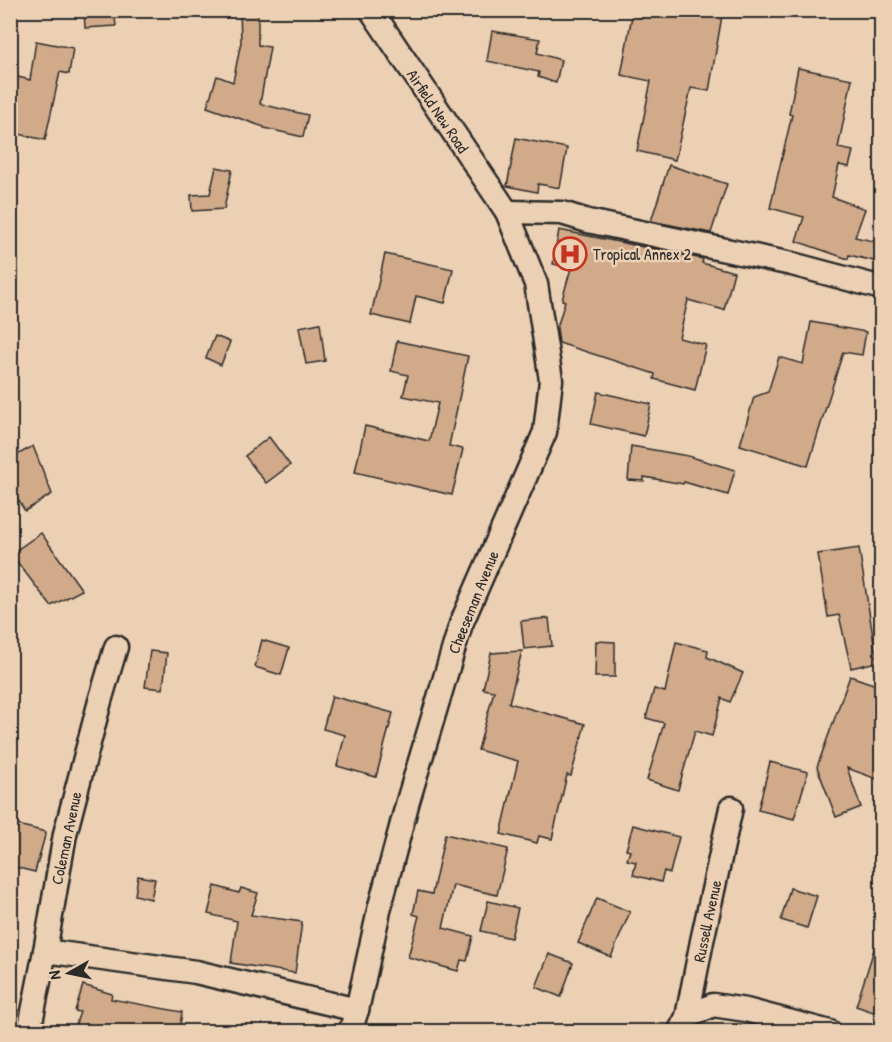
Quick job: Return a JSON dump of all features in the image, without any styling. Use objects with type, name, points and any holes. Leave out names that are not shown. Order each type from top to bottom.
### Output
[{"type":"street","name":"Airfield New Road","points":[[371,10],[507,212]]},
{"type":"street","points":[[507,212],[562,213],[588,221],[792,264],[882,288]]},
{"type":"street","name":"Cheeseman Avenue","points":[[350,1032],[400,832],[461,624],[545,432],[551,380],[536,284],[507,212]]},
{"type":"street","name":"Coleman Avenue","points":[[29,1032],[65,834],[116,647]]},
{"type":"street","name":"Russell Avenue","points":[[683,1024],[732,808]]},
{"type":"street","points":[[45,951],[196,972],[357,1010]]},
{"type":"street","points":[[683,1024],[713,1005],[746,1010],[830,1032]]},
{"type":"building","points":[[84,10],[114,10],[116,26],[85,28]]},
{"type":"building","points":[[240,10],[258,10],[258,45],[270,47],[260,104],[308,115],[303,137],[264,128],[207,107],[217,76],[233,82],[241,42]]},
{"type":"building","points":[[633,10],[723,10],[709,91],[691,88],[675,160],[637,151],[651,81],[621,75]]},
{"type":"building","points":[[492,31],[540,39],[537,53],[561,60],[556,83],[538,77],[539,72],[487,61]]},
{"type":"building","points":[[36,41],[73,48],[69,74],[60,72],[45,140],[10,132],[10,75],[30,80]]},
{"type":"building","points":[[798,68],[852,79],[838,148],[853,151],[849,167],[839,165],[832,197],[865,209],[855,237],[882,243],[882,263],[849,255],[848,259],[796,241],[804,217],[770,208],[792,115],[789,114]]},
{"type":"building","points":[[516,138],[567,148],[560,188],[538,184],[537,192],[507,186]]},
{"type":"building","points":[[669,165],[727,184],[711,233],[651,221]]},
{"type":"building","points":[[216,167],[232,170],[224,209],[192,211],[191,195],[210,194]]},
{"type":"building","points":[[559,230],[703,259],[702,263],[734,272],[724,310],[688,300],[679,338],[706,345],[695,390],[654,379],[655,374],[559,343],[557,328],[571,268],[553,264]]},
{"type":"building","points":[[385,254],[453,269],[445,303],[416,296],[410,324],[371,315]]},
{"type":"building","points":[[811,322],[866,332],[862,355],[843,352],[808,466],[740,445],[754,397],[768,392],[779,357],[803,364]]},
{"type":"building","points":[[320,323],[325,361],[306,364],[299,327]]},
{"type":"building","points":[[215,336],[230,342],[221,365],[206,358]]},
{"type":"building","points":[[397,341],[468,356],[449,446],[463,449],[452,495],[355,472],[365,426],[429,441],[438,403],[403,396],[408,375],[391,371]]},
{"type":"building","points":[[598,392],[651,404],[644,436],[591,424]]},
{"type":"building","points":[[269,437],[290,465],[266,483],[245,456]]},
{"type":"building","points":[[33,446],[52,494],[25,511],[10,487],[10,459]]},
{"type":"building","points":[[631,446],[688,456],[735,470],[728,495],[684,482],[683,484],[644,477],[644,481],[628,480]]},
{"type":"building","points":[[41,533],[82,590],[51,606],[11,554]]},
{"type":"building","points":[[859,548],[877,662],[851,668],[839,615],[828,617],[818,554]]},
{"type":"building","points":[[549,618],[552,646],[524,649],[521,621]]},
{"type":"building","points":[[262,640],[289,648],[281,675],[255,667]]},
{"type":"building","points":[[596,641],[615,642],[615,677],[595,677]]},
{"type":"building","points":[[676,642],[708,650],[707,657],[743,673],[730,702],[722,698],[712,736],[695,731],[678,790],[647,780],[664,723],[646,718],[654,689],[665,692]]},
{"type":"building","points":[[150,651],[167,653],[163,689],[145,687]]},
{"type":"building","points":[[522,651],[509,703],[585,724],[571,776],[567,775],[552,839],[539,836],[537,843],[501,834],[518,761],[478,750],[494,691],[483,689],[491,653]]},
{"type":"building","points":[[850,676],[882,687],[882,781],[847,768],[861,807],[836,817],[817,767]]},
{"type":"building","points":[[332,696],[393,713],[376,777],[337,766],[345,735],[323,729]]},
{"type":"building","points":[[770,762],[808,772],[794,819],[758,810]]},
{"type":"building","points":[[10,823],[46,832],[35,872],[10,866]]},
{"type":"building","points":[[633,825],[679,837],[670,873],[664,871],[661,882],[633,875],[636,862],[627,860],[630,851],[626,850]]},
{"type":"building","points":[[445,834],[508,849],[497,895],[453,885],[443,928],[473,936],[467,961],[461,960],[458,971],[408,957],[419,916],[413,914],[418,891],[432,894]]},
{"type":"building","points":[[138,876],[155,879],[151,899],[135,895]]},
{"type":"building","points":[[215,886],[239,893],[241,888],[258,893],[251,915],[302,922],[295,973],[231,963],[237,921],[208,914]]},
{"type":"building","points":[[790,888],[817,896],[807,928],[781,920]]},
{"type":"building","points":[[597,898],[630,912],[611,957],[578,943]]},
{"type":"building","points":[[488,901],[518,908],[511,938],[481,931]]},
{"type":"building","points":[[878,937],[882,937],[882,1015],[856,1006]]},
{"type":"building","points":[[549,954],[573,963],[561,997],[536,987]]},
{"type":"building","points":[[83,985],[112,994],[111,999],[182,1012],[179,1032],[73,1032],[80,1012],[75,1011]]},
{"type":"place","name":"Tropical Annex 2","points":[[570,254]]}]
